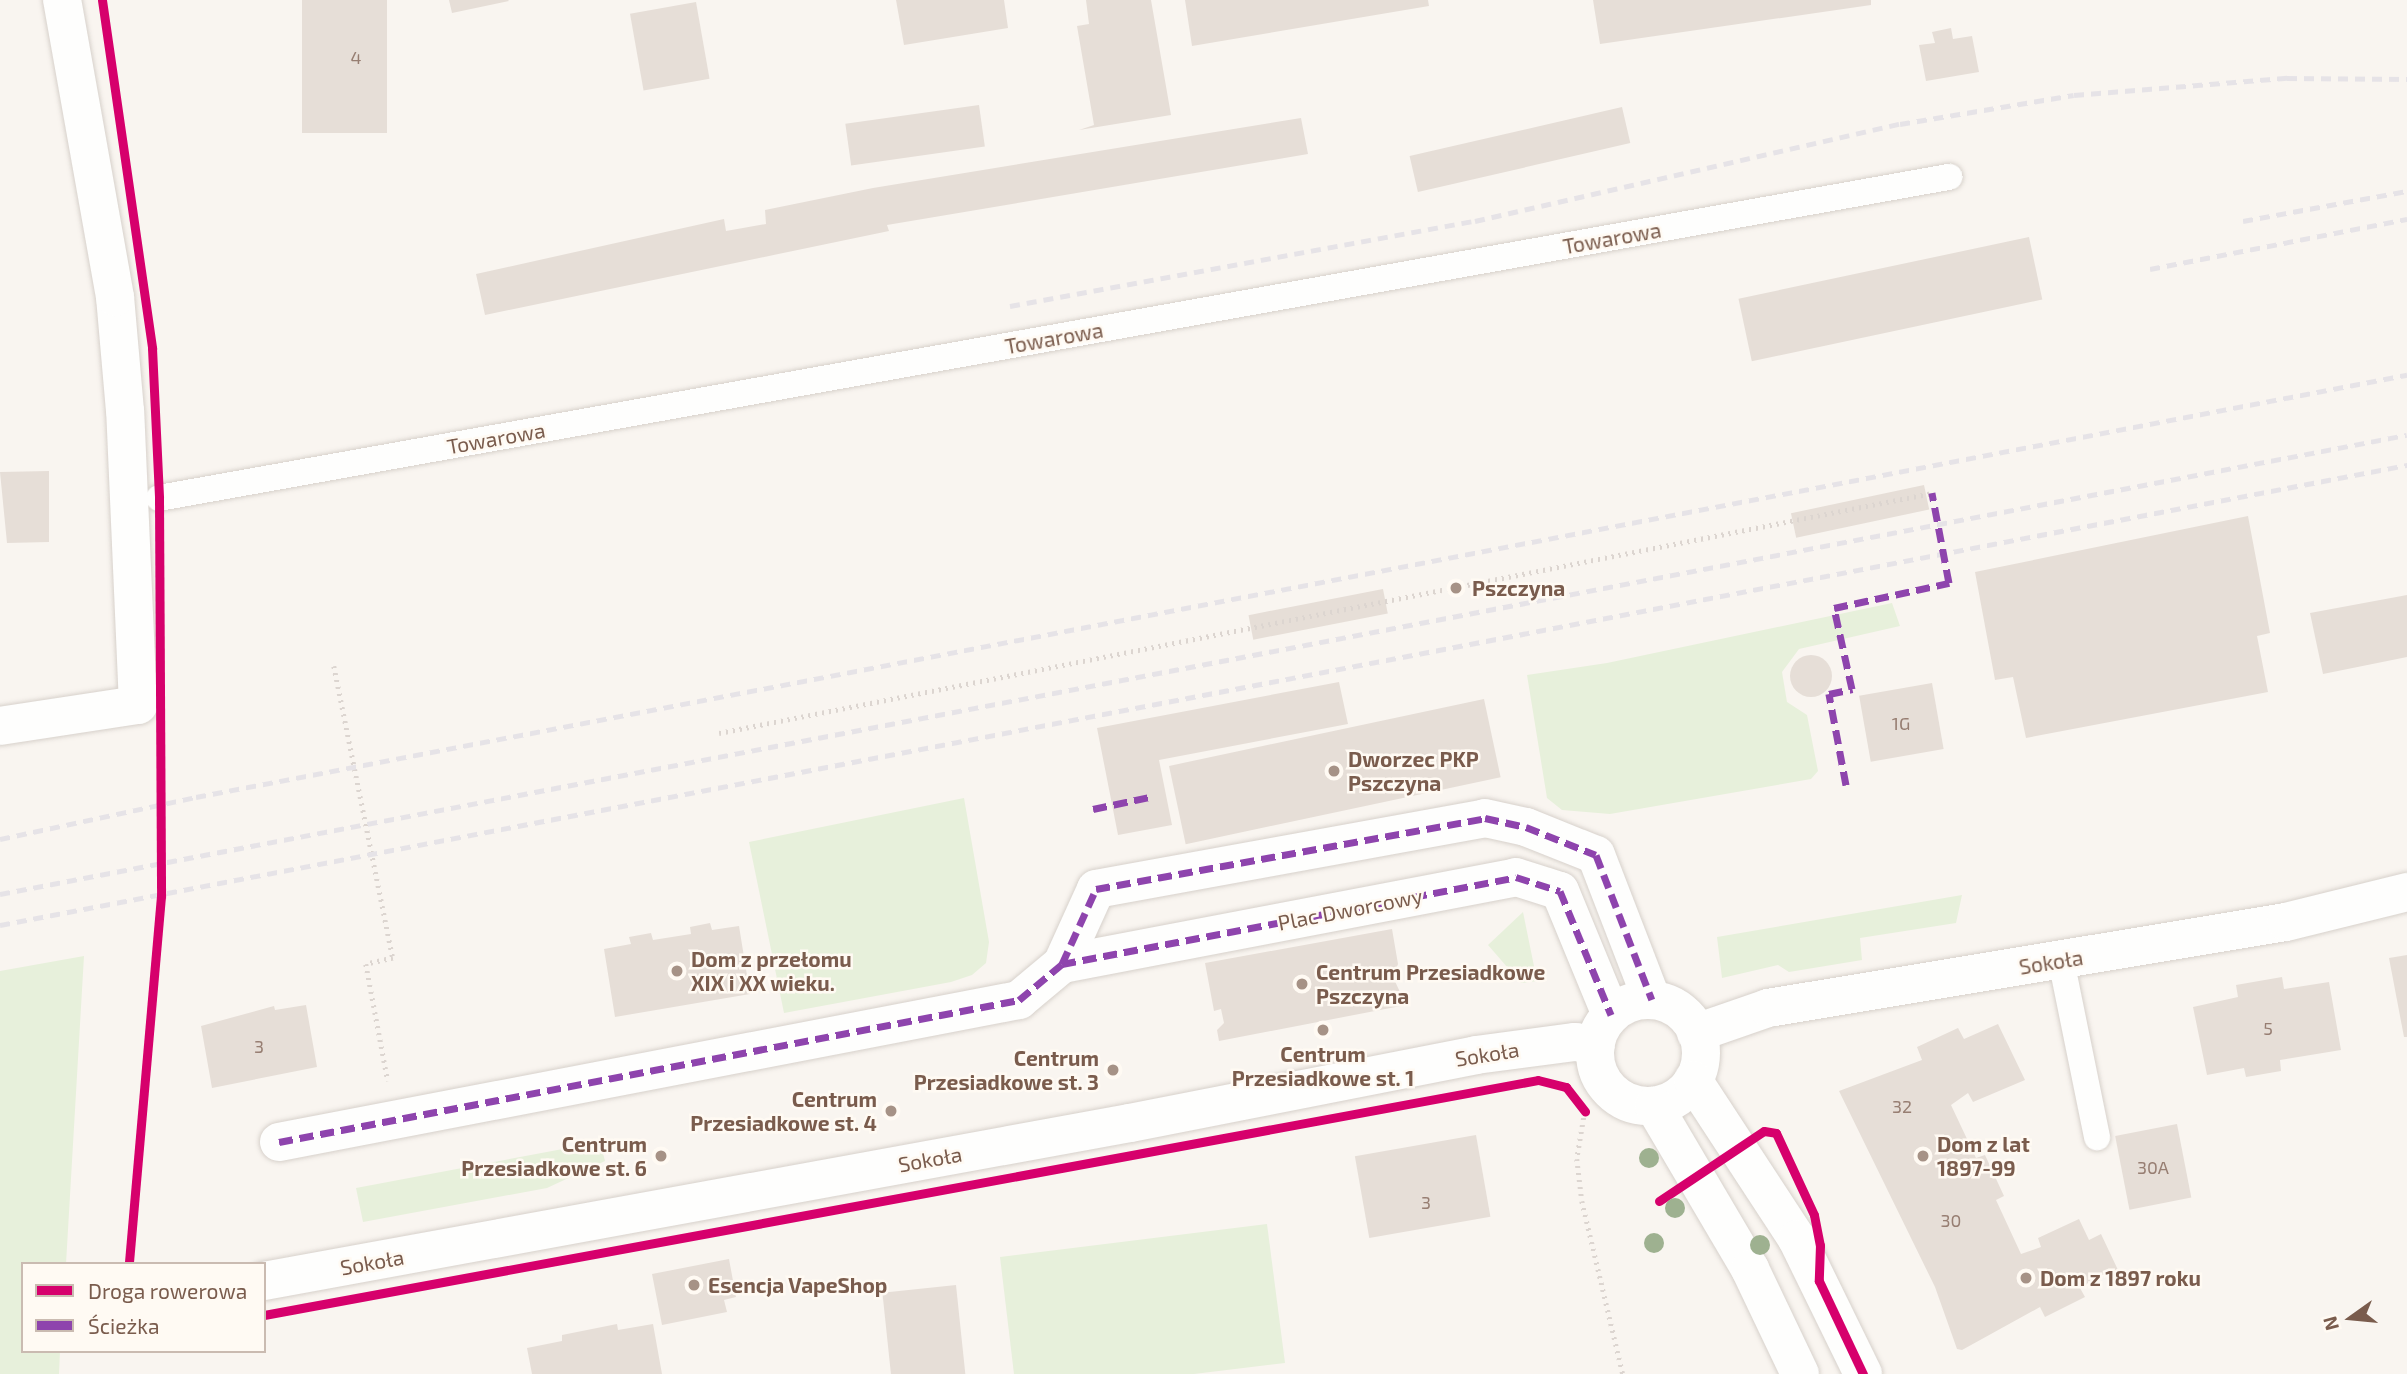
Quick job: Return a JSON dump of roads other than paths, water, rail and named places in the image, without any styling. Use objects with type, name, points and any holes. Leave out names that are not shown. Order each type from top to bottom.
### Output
[{"type":"street","points":[[0,726],[138,705],[125,411],[115,297],[62,0]]},
{"type":"street","points":[[1062,964],[1096,889],[1485,818],[1526,827],[1596,855],[1652,1000]]},
{"type":"street","name":"Plac Dworcowy","points":[[279,1142],[1019,1000],[1062,964],[1516,877],[1560,891],[1603,1030]]},
{"type":"street","name":"Sokoła","points":[[1696,1033],[1768,1009],[2286,922],[2407,892]]},
{"type":"street","points":[[1652,1000],[1679,1010],[1696,1033],[1700,1065],[1693,1080],[1676,1097],[1654,1106],[1622,1100],[1600,1077],[1603,1030],[1637,1001],[1652,1000]]},
{"type":"street","name":"Sokoła","points":[[266,1281],[1130,1123],[1476,1055],[1575,1042],[1603,1030]]},
{"type":"street","points":[[1693,1080],[1797,1239],[1863,1374]]},
{"type":"street","points":[[1654,1106],[1750,1269],[1800,1374]]},
{"type":"lane","name":"Towarowa","points":[[159,498],[1949,177]]},
{"type":"lane","points":[[2061,960],[2097,1137]]},
{"type":"railway","points":[[1010,306],[1475,221],[1900,124],[2074,95],[2287,78],[2407,79]]},
{"type":"railway","points":[[2243,221],[2407,191]]},
{"type":"railway","points":[[2150,269],[2407,219]]},
{"type":"railway","points":[[0,839],[196,797],[2407,375]]},
{"type":"railway","points":[[0,894],[2407,435]]},
{"type":"railway","points":[[0,925],[2407,465]]},
{"type":"place","name":"Pszczyna","points":[[1456,588]]},
{"type":"place","name":"Dworzec PKP Pszczyna","points":[[1334,771]]},
{"type":"place","name":"Dom z przełomu XIX i XX wieku.","points":[[677,971]]},
{"type":"place","name":"Centrum Przesiadkowe Pszczyna","points":[[1302,984]]},
{"type":"place","name":"Centrum Przesiadkowe st. 1","points":[[1323,1030]]},
{"type":"place","name":"Centrum Przesiadkowe st. 3","points":[[1113,1070]]},
{"type":"place","name":"Centrum Przesiadkowe st. 4","points":[[891,1111]]},
{"type":"place","name":"Centrum Przesiadkowe st. 6","points":[[661,1156]]},
{"type":"place","name":"Dom z lat 1897-99","points":[[1923,1156]]},
{"type":"place","name":"Dom z 1897 roku","points":[[2026,1278]]},
{"type":"place","name":"Esencja VapeShop","points":[[694,1285]]}]
